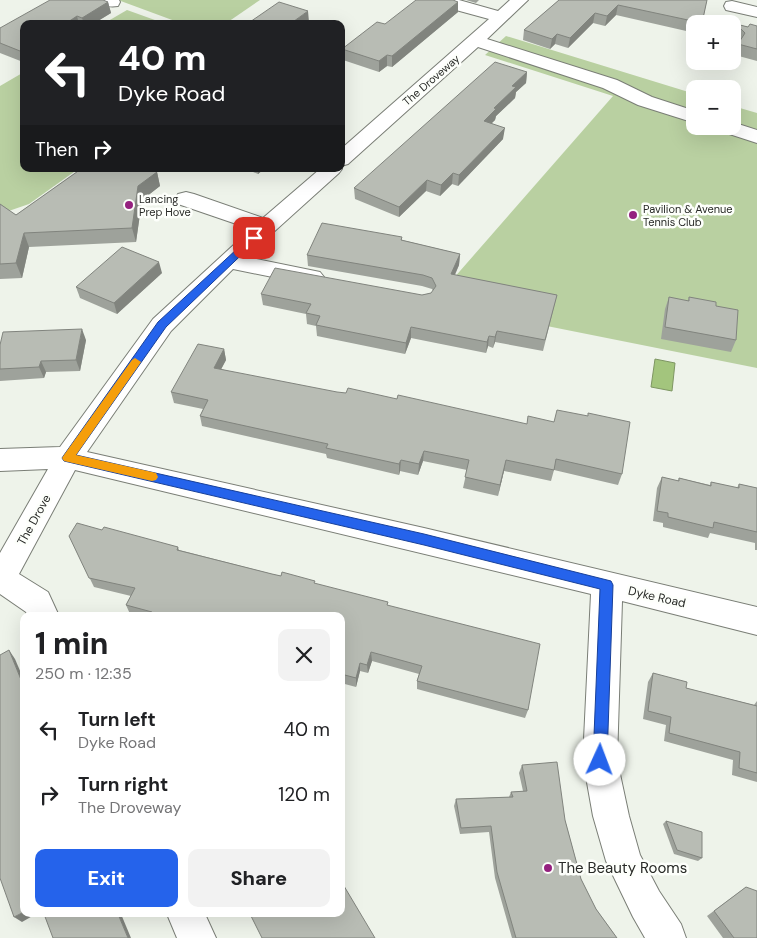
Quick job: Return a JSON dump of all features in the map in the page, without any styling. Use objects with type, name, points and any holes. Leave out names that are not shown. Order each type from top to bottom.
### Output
[{"type":"street","points":[[440,0],[501,17]]},
{"type":"street","name":"The Droveway","points":[[345,156],[520,0]]},
{"type":"street","points":[[732,6],[757,12]]},
{"type":"street","points":[[476,41],[610,84],[645,102],[686,114]]},
{"type":"street","points":[[741,131],[757,136]]},
{"type":"street","points":[[68,458],[162,324],[228,261],[329,172]]},
{"type":"street","points":[[186,198],[268,227]]},
{"type":"street","points":[[228,261],[334,281]]},
{"type":"street","name":"Dyke Road","points":[[0,460],[68,458],[424,540],[757,620]]},
{"type":"street","name":"The Drove","points":[[1,580],[68,458]]},
{"type":"street","points":[[1,580],[37,602],[42,612]]},
{"type":"street","points":[[607,585],[600,760],[611,816],[624,861],[646,904],[668,938]]},
{"type":"street","points":[[187,917],[197,938]]},
{"type":"shaded area","points":[[118,0],[260,0],[231,20],[172,20]]},
{"type":"shaded area","points":[[127,10],[155,20],[110,20]]},
{"type":"shaded area","name":"Pavilion & Avenue Tennis Club","points":[[506,36],[686,91],[686,135],[741,135],[741,108],[757,113],[757,368],[432,303],[613,96],[485,55]]},
{"type":"shaded area","points":[[20,74],[20,172],[74,172],[29,204],[0,214],[0,86]]},
{"type":"shaded area","points":[[655,359],[675,363],[672,391],[651,387]]},
{"type":"building","points":[[50,0],[103,0],[108,2],[82,18],[77,16],[71,20],[20,20],[20,51],[0,43],[0,28]]},
{"type":"building","points":[[416,0],[453,0],[458,2],[392,56],[387,55],[379,61],[345,50],[345,47],[377,22],[385,24]]},
{"type":"building","points":[[559,0],[707,0],[704,15],[686,15],[686,20],[618,5],[607,16],[595,13],[570,38],[557,34],[552,39],[524,30]]},
{"type":"building","points":[[279,2],[308,11],[296,20],[253,20]]},
{"type":"building","points":[[750,24],[757,26],[757,49],[741,45],[741,39],[745,33],[741,29],[741,25],[748,27]]},
{"type":"building","points":[[495,62],[527,72],[512,86],[516,87],[494,108],[496,109],[484,121],[505,128],[459,175],[453,173],[441,185],[427,180],[399,207],[354,188]]},
{"type":"building","points":[[77,172],[157,172],[138,186],[132,228],[24,233],[16,263],[0,264],[0,204],[16,215]]},
{"type":"building","points":[[322,223],[402,237],[401,240],[460,254],[451,274],[557,295],[545,340],[497,331],[495,337],[489,336],[487,342],[411,327],[406,343],[316,325],[320,316],[306,313],[311,304],[261,294],[275,268],[422,295],[431,293],[436,286],[432,278],[423,275],[307,255]]},
{"type":"building","points":[[122,247],[159,262],[114,303],[76,287]]},
{"type":"building","points":[[669,297],[689,301],[689,297],[716,302],[716,306],[738,310],[736,340],[665,327]]},
{"type":"building","points":[[82,329],[76,360],[41,361],[39,367],[0,369],[0,345],[3,332]]},
{"type":"building","points":[[198,344],[224,349],[214,368],[337,392],[346,393],[348,388],[397,399],[398,395],[527,424],[528,416],[554,422],[557,410],[588,416],[588,413],[630,422],[622,474],[556,459],[554,470],[506,460],[500,485],[465,477],[469,460],[424,451],[419,464],[401,460],[399,464],[326,448],[328,444],[200,416],[208,400],[171,392]]},
{"type":"building","points":[[662,477],[679,481],[679,478],[711,486],[711,482],[739,488],[739,484],[757,488],[757,532],[714,522],[713,528],[668,517],[668,513],[657,511]]},
{"type":"building","points":[[77,523],[102,530],[104,527],[178,547],[177,550],[281,576],[282,572],[315,581],[314,583],[388,602],[387,605],[540,644],[528,710],[417,681],[422,666],[371,652],[367,665],[360,663],[356,678],[345,675],[345,612],[152,612],[126,605],[135,588],[89,578],[69,536]]},
{"type":"building","points":[[9,650],[20,677],[20,914],[14,917],[0,878],[0,655]]},
{"type":"building","points":[[653,673],[687,682],[686,688],[757,706],[757,773],[739,768],[740,752],[669,733],[671,717],[648,711]]},
{"type":"building","points":[[557,762],[565,820],[581,879],[596,909],[617,938],[516,938],[497,872],[491,826],[461,828],[456,799],[513,797],[511,792],[527,791],[522,765]]},
{"type":"building","points":[[666,821],[702,832],[702,858],[677,850]]},
{"type":"building","points":[[746,887],[757,891],[757,938],[734,938],[714,911]]},
{"type":"building","points":[[345,888],[375,938],[262,938],[252,917],[345,917]]},
{"type":"building","points":[[45,917],[119,917],[128,938],[53,938]]},
{"type":"slow traffic","points":[[135,362],[68,458],[152,477]]},
{"type":"place","name":"Lancing Prep Hove","points":[[129,205]]},
{"type":"place","name":"Pavilion & Avenue Tennis Club","points":[[633,215]]},
{"type":"place","name":"The Beauty Rooms","points":[[548,868]]},
{"type":"route","points":[[254,238],[162,324],[68,458],[424,540],[607,585],[600,760]]}]
